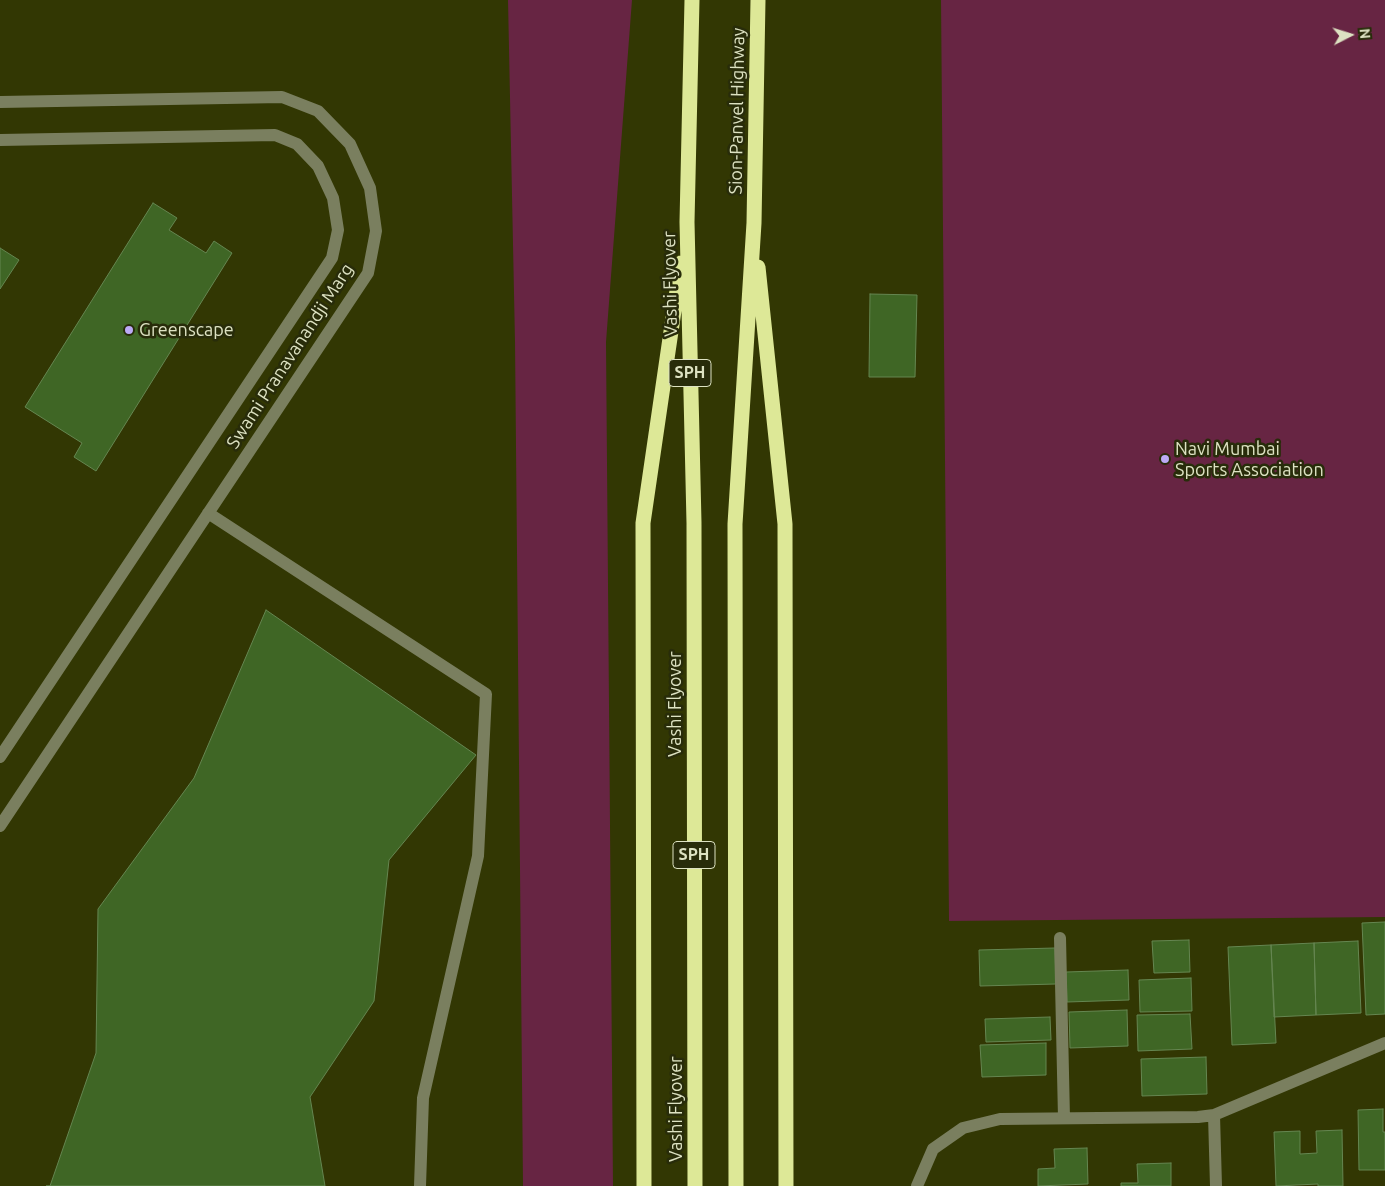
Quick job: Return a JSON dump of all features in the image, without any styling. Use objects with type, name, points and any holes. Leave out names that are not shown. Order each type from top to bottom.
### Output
[{"type":"highway","name":"SPH","points":[[687,222],[692,0]]},
{"type":"highway","name":"Sion-Panvel Highway","points":[[754,223],[758,0]]},
{"type":"highway","name":"Vashi Flyover","points":[[687,222],[694,523],[695,1186]]},
{"type":"highway","points":[[644,1186],[642,523],[687,222]]},
{"type":"highway","name":"SPH","points":[[736,1186],[735,524],[754,223]]},
{"type":"highway","points":[[754,223],[785,524],[786,1186]]},
{"type":"street","name":"Swami Pranavanandji Marg","points":[[0,102],[282,97],[318,111],[350,144],[370,188],[376,231],[368,273],[0,826]]},
{"type":"street","name":"Swami Pranavanandji Marg","points":[[0,140],[275,135],[297,144],[318,166],[333,198],[338,230],[332,258],[0,757]]},
{"type":"street","points":[[208,512],[486,694],[478,856],[423,1098],[420,1186]]},
{"type":"street","points":[[1060,938],[1064,1118]]},
{"type":"street","points":[[917,1186],[933,1149],[963,1128],[1000,1119],[1198,1117],[1214,1115],[1385,1043]]},
{"type":"street","points":[[1214,1115],[1216,1186]]},
{"type":"shaded area","points":[[508,0],[632,0],[606,342],[613,1186],[523,1186],[515,342]]},
{"type":"shaded area","name":"Navi Mumbai Sports Association","points":[[941,0],[1385,0],[1385,917],[949,921]]},
{"type":"building","name":"Greenscape","points":[[153,203],[177,218],[169,230],[206,253],[214,241],[232,253],[96,471],[74,457],[82,443],[25,407]]},
{"type":"building","points":[[0,248],[19,260],[0,289]]},
{"type":"building","points":[[870,294],[917,295],[915,377],[869,377]]},
{"type":"building","points":[[266,610],[476,755],[389,860],[374,1001],[310,1097],[325,1186],[50,1186],[96,1053],[98,909],[194,778]]},
{"type":"building","points":[[1385,922],[1385,1014],[1366,1015],[1362,923]]},
{"type":"building","points":[[1189,940],[1190,972],[1154,973],[1152,941]]},
{"type":"building","points":[[1358,941],[1361,1013],[1316,1015],[1314,943]]},
{"type":"building","points":[[1314,943],[1316,1015],[1274,1017],[1271,945]]},
{"type":"building","points":[[1271,945],[1276,1043],[1232,1045],[1228,947]]},
{"type":"building","points":[[1055,948],[1056,984],[980,986],[979,950]]},
{"type":"building","points":[[1128,970],[1129,1000],[1067,1002],[1066,972]]},
{"type":"building","points":[[1191,978],[1192,1011],[1140,1012],[1139,980]]},
{"type":"building","points":[[1127,1010],[1128,1046],[1070,1048],[1069,1012]]},
{"type":"building","points":[[1190,1014],[1192,1049],[1138,1051],[1137,1015]]},
{"type":"building","points":[[1050,1017],[1051,1040],[986,1042],[985,1019]]},
{"type":"building","points":[[1046,1043],[1046,1075],[982,1077],[980,1045]]},
{"type":"building","points":[[1206,1057],[1207,1094],[1142,1096],[1141,1059]]},
{"type":"building","points":[[1383,1109],[1385,1170],[1359,1170],[1358,1110]]},
{"type":"building","points":[[1342,1130],[1343,1186],[1318,1186],[1318,1184],[1276,1186],[1274,1132],[1300,1131],[1300,1154],[1317,1153],[1316,1131]]},
{"type":"building","points":[[1087,1148],[1088,1184],[1038,1186],[1038,1169],[1055,1168],[1054,1149]]},
{"type":"building","points":[[1171,1163],[1171,1186],[1121,1186],[1121,1183],[1138,1183],[1137,1164]]},
{"type":"place","name":"Greenscape","points":[[129,330]]},
{"type":"place","name":"Navi Mumbai Sports Association","points":[[1165,459]]}]
